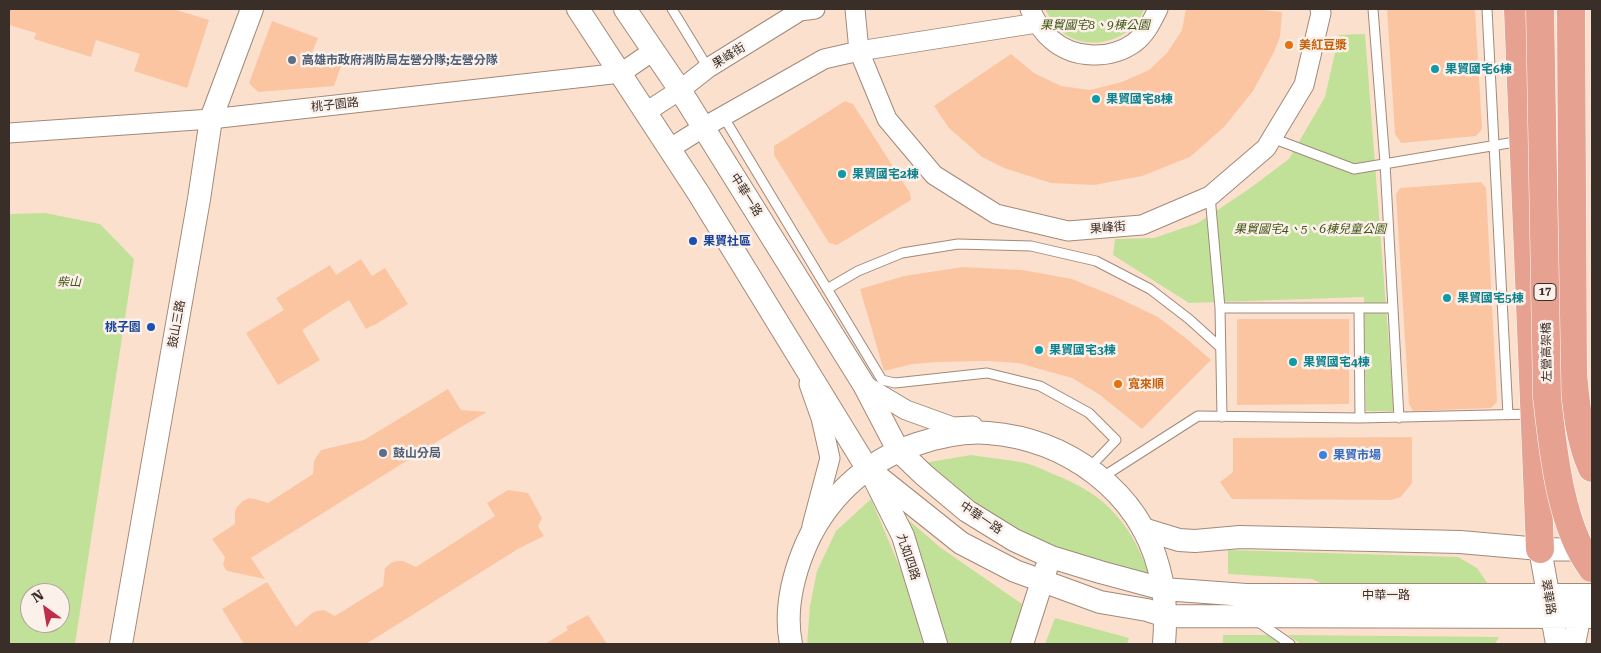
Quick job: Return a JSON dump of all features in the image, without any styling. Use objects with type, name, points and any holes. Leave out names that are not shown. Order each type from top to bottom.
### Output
[{"type":"main road","points":[[1518,9],[1524,141],[1521,414],[1540,549]]},
{"type":"main road","name":"左營高架橋","points":[[1540,9],[1548,397],[1553,454],[1565,506],[1576,537],[1592,568]]},
{"type":"main road","name":"左營高架橋","points":[[1571,9],[1573,374],[1576,408],[1582,439],[1592,468]]},
{"type":"street","name":"鼓山三路","points":[[121,644],[199,199],[211,119],[252,9]]},
{"type":"street","name":"中華一路","points":[[578,9],[699,194],[869,471],[961,543],[1024,575],[1100,602],[1147,610],[1166,616],[1587,606]]},
{"type":"street","name":"中華一路","points":[[625,9],[704,127],[864,385],[898,450],[931,482],[967,511],[1014,540],[1051,557],[1163,589],[1246,595],[1550,606]]},
{"type":"street","name":"果峰街","points":[[855,9],[859,50],[887,119],[934,175],[996,214],[1068,231],[1142,225],[1210,196],[1266,148],[1304,85],[1321,13],[1320,9]]},
{"type":"street","points":[[669,149],[824,59],[859,50],[1034,16],[1052,40],[1070,51],[1092,56],[1114,53],[1134,43],[1150,27],[1158,9]]},
{"type":"street","name":"果峰街","points":[[646,112],[680,90],[708,68],[805,10]]},
{"type":"street","name":"桃子園路","points":[[9,133],[211,119],[621,73],[653,51]]},
{"type":"street","points":[[791,644],[790,603],[796,570],[809,538],[830,458],[821,418],[800,360]]},
{"type":"street","points":[[864,385],[906,410],[953,427],[1004,426],[1031,440],[1052,447],[1095,473],[1124,502],[1143,529],[1152,548],[1159,568],[1163,589],[1166,616],[1164,644]]},
{"type":"street","points":[[809,538],[824,512],[844,488],[898,450],[941,436],[986,433],[1031,440]]},
{"type":"street","name":"九如四路","points":[[869,471],[902,536],[936,644]]},
{"type":"street","points":[[1143,529],[1179,540],[1240,537],[1460,542],[1540,549],[1592,550]]},
{"type":"street","name":"翠華路","points":[[1540,549],[1557,644]]},
{"type":"street","points":[[1022,644],[1051,557]]},
{"type":"street","points":[[1574,644],[1587,606],[1592,563]]},
{"type":"lane","points":[[672,9],[708,68]]},
{"type":"lane","points":[[1374,9],[1385,163],[1399,418]]},
{"type":"lane","points":[[1095,473],[1198,416],[1399,418],[1521,414],[1494,146],[1487,9]]},
{"type":"lane","points":[[723,116],[882,380],[895,383],[987,374],[1040,386],[1089,413],[1116,440],[1095,473]]},
{"type":"lane","points":[[1272,138],[1354,169],[1524,141]]},
{"type":"lane","points":[[1210,196],[1220,308],[1222,416]]},
{"type":"lane","points":[[827,289],[858,271],[902,254],[958,244],[1031,246],[1096,261],[1150,289],[1189,319],[1220,347]]},
{"type":"lane","points":[[1220,308],[1393,308]]},
{"type":"lane","points":[[1358,309],[1360,418]]},
{"type":"lane","points":[[1249,615],[1290,644]]},
{"type":"green space","name":"果貿國宅8、9棟公園","points":[[1045,9],[1144,9],[1139,20],[1131,29],[1121,35],[1110,40],[1086,42],[1074,39],[1063,33],[1055,25]]},
{"type":"green space","name":"果貿國宅4、5、6棟兒童公園","points":[[1365,34],[1394,411],[1366,411],[1364,297],[1189,303],[1113,255],[1115,239],[1154,238],[1198,223],[1249,189],[1289,159],[1325,97],[1339,35]]},
{"type":"green space","name":"柴山","points":[[45,213],[100,224],[134,259],[75,644],[9,644],[9,214]]},
{"type":"green space","points":[[971,455],[1028,464],[1072,482],[1088,491],[1115,513],[1125,526],[1143,558],[1150,577],[1065,552],[1013,530],[959,493],[924,463]]},
{"type":"green space","points":[[871,499],[906,582],[925,644],[807,644],[810,606],[817,571],[836,531]]},
{"type":"green space","points":[[906,518],[941,548],[1022,604],[1012,644],[947,644],[918,549]]},
{"type":"green space","points":[[1228,550],[1458,557],[1477,568],[1490,587],[1333,589],[1312,579],[1228,574]]},
{"type":"green space","points":[[1055,618],[1129,638],[1127,644],[1045,644]]},
{"type":"green space","points":[[1223,635],[1269,635],[1281,644],[1223,644]]},
{"type":"green space","points":[[1288,635],[1499,637],[1495,644],[1301,644]]},
{"type":"building","points":[[9,9],[173,9],[209,20],[187,88],[134,71],[140,54],[96,40],[91,57],[34,39],[36,33],[9,25]]},
{"type":"building","name":"果貿國宅8棟","points":[[1186,9],[1253,9],[1282,12],[1280,37],[1253,91],[1224,127],[1190,157],[1142,176],[1094,185],[1051,183],[1004,168],[982,157],[949,128],[934,106],[1011,54],[1034,73],[1061,86],[1090,90],[1122,82],[1149,70],[1167,53],[1182,30]]},
{"type":"building","name":"果貿國宅6棟","points":[[1387,9],[1475,9],[1482,129],[1476,136],[1401,143],[1395,134]]},
{"type":"building","name":"高雄市政府消防局左營分隊;左營分隊","points":[[272,21],[318,38],[311,55],[341,66],[334,86],[258,92],[249,83]]},
{"type":"building","name":"果貿國宅2棟","points":[[845,101],[853,104],[910,193],[911,200],[837,245],[829,243],[774,155],[774,146]]},
{"type":"building","name":"果貿國宅5棟","points":[[1481,182],[1486,188],[1497,402],[1491,408],[1413,411],[1409,404],[1396,194],[1400,188]]},
{"type":"building","points":[[361,259],[372,276],[385,268],[408,304],[366,329],[349,300],[302,330],[320,360],[278,385],[246,333],[284,310],[276,298],[330,265],[336,275]]},
{"type":"building","name":"果貿國宅3棟","points":[[963,267],[1022,270],[1072,279],[1158,317],[1211,360],[1142,429],[1100,395],[1072,378],[1018,363],[988,361],[938,362],[913,364],[884,371],[860,289],[904,276]]},
{"type":"building","name":"果貿國宅4棟","points":[[1237,319],[1349,319],[1349,404],[1237,405]]},
{"type":"building","points":[[448,389],[461,410],[487,412],[251,558],[265,579],[227,571],[223,565],[225,557],[212,539],[235,524],[235,512],[243,501],[249,498],[268,503],[313,474],[314,461],[321,450],[364,440]]},
{"type":"building","name":"果貿市場","points":[[1412,437],[1412,483],[1401,497],[1391,500],[1232,499],[1220,482],[1233,472],[1233,438]]},
{"type":"building","points":[[508,490],[528,493],[542,518],[538,526],[544,536],[518,549],[366,644],[244,644],[222,609],[267,582],[296,627],[317,611],[324,610],[335,616],[383,586],[385,568],[391,563],[403,561],[416,567],[495,516],[487,503]]},
{"type":"building","points":[[588,615],[607,644],[545,644],[568,630],[566,627]]},
{"type":"place","name":"美紅豆漿","points":[[1289,45]]},
{"type":"place","name":"高雄市政府消防局左營分隊;左營分隊","points":[[292,60]]},
{"type":"place","name":"果貿國宅6棟","points":[[1435,69]]},
{"type":"place","name":"果貿國宅8棟","points":[[1096,99]]},
{"type":"place","name":"果貿國宅2棟","points":[[842,174]]},
{"type":"place","name":"果貿社區","points":[[693,241]]},
{"type":"place","name":"果貿國宅5棟","points":[[1447,298]]},
{"type":"place","name":"桃子園","points":[[151,327]]},
{"type":"place","name":"果貿國宅3棟","points":[[1039,350]]},
{"type":"place","name":"果貿國宅4棟","points":[[1293,362]]},
{"type":"place","name":"寬來順","points":[[1118,384]]},
{"type":"place","name":"鼓山分局","points":[[383,453]]},
{"type":"place","name":"果貿市場","points":[[1323,455]]}]
